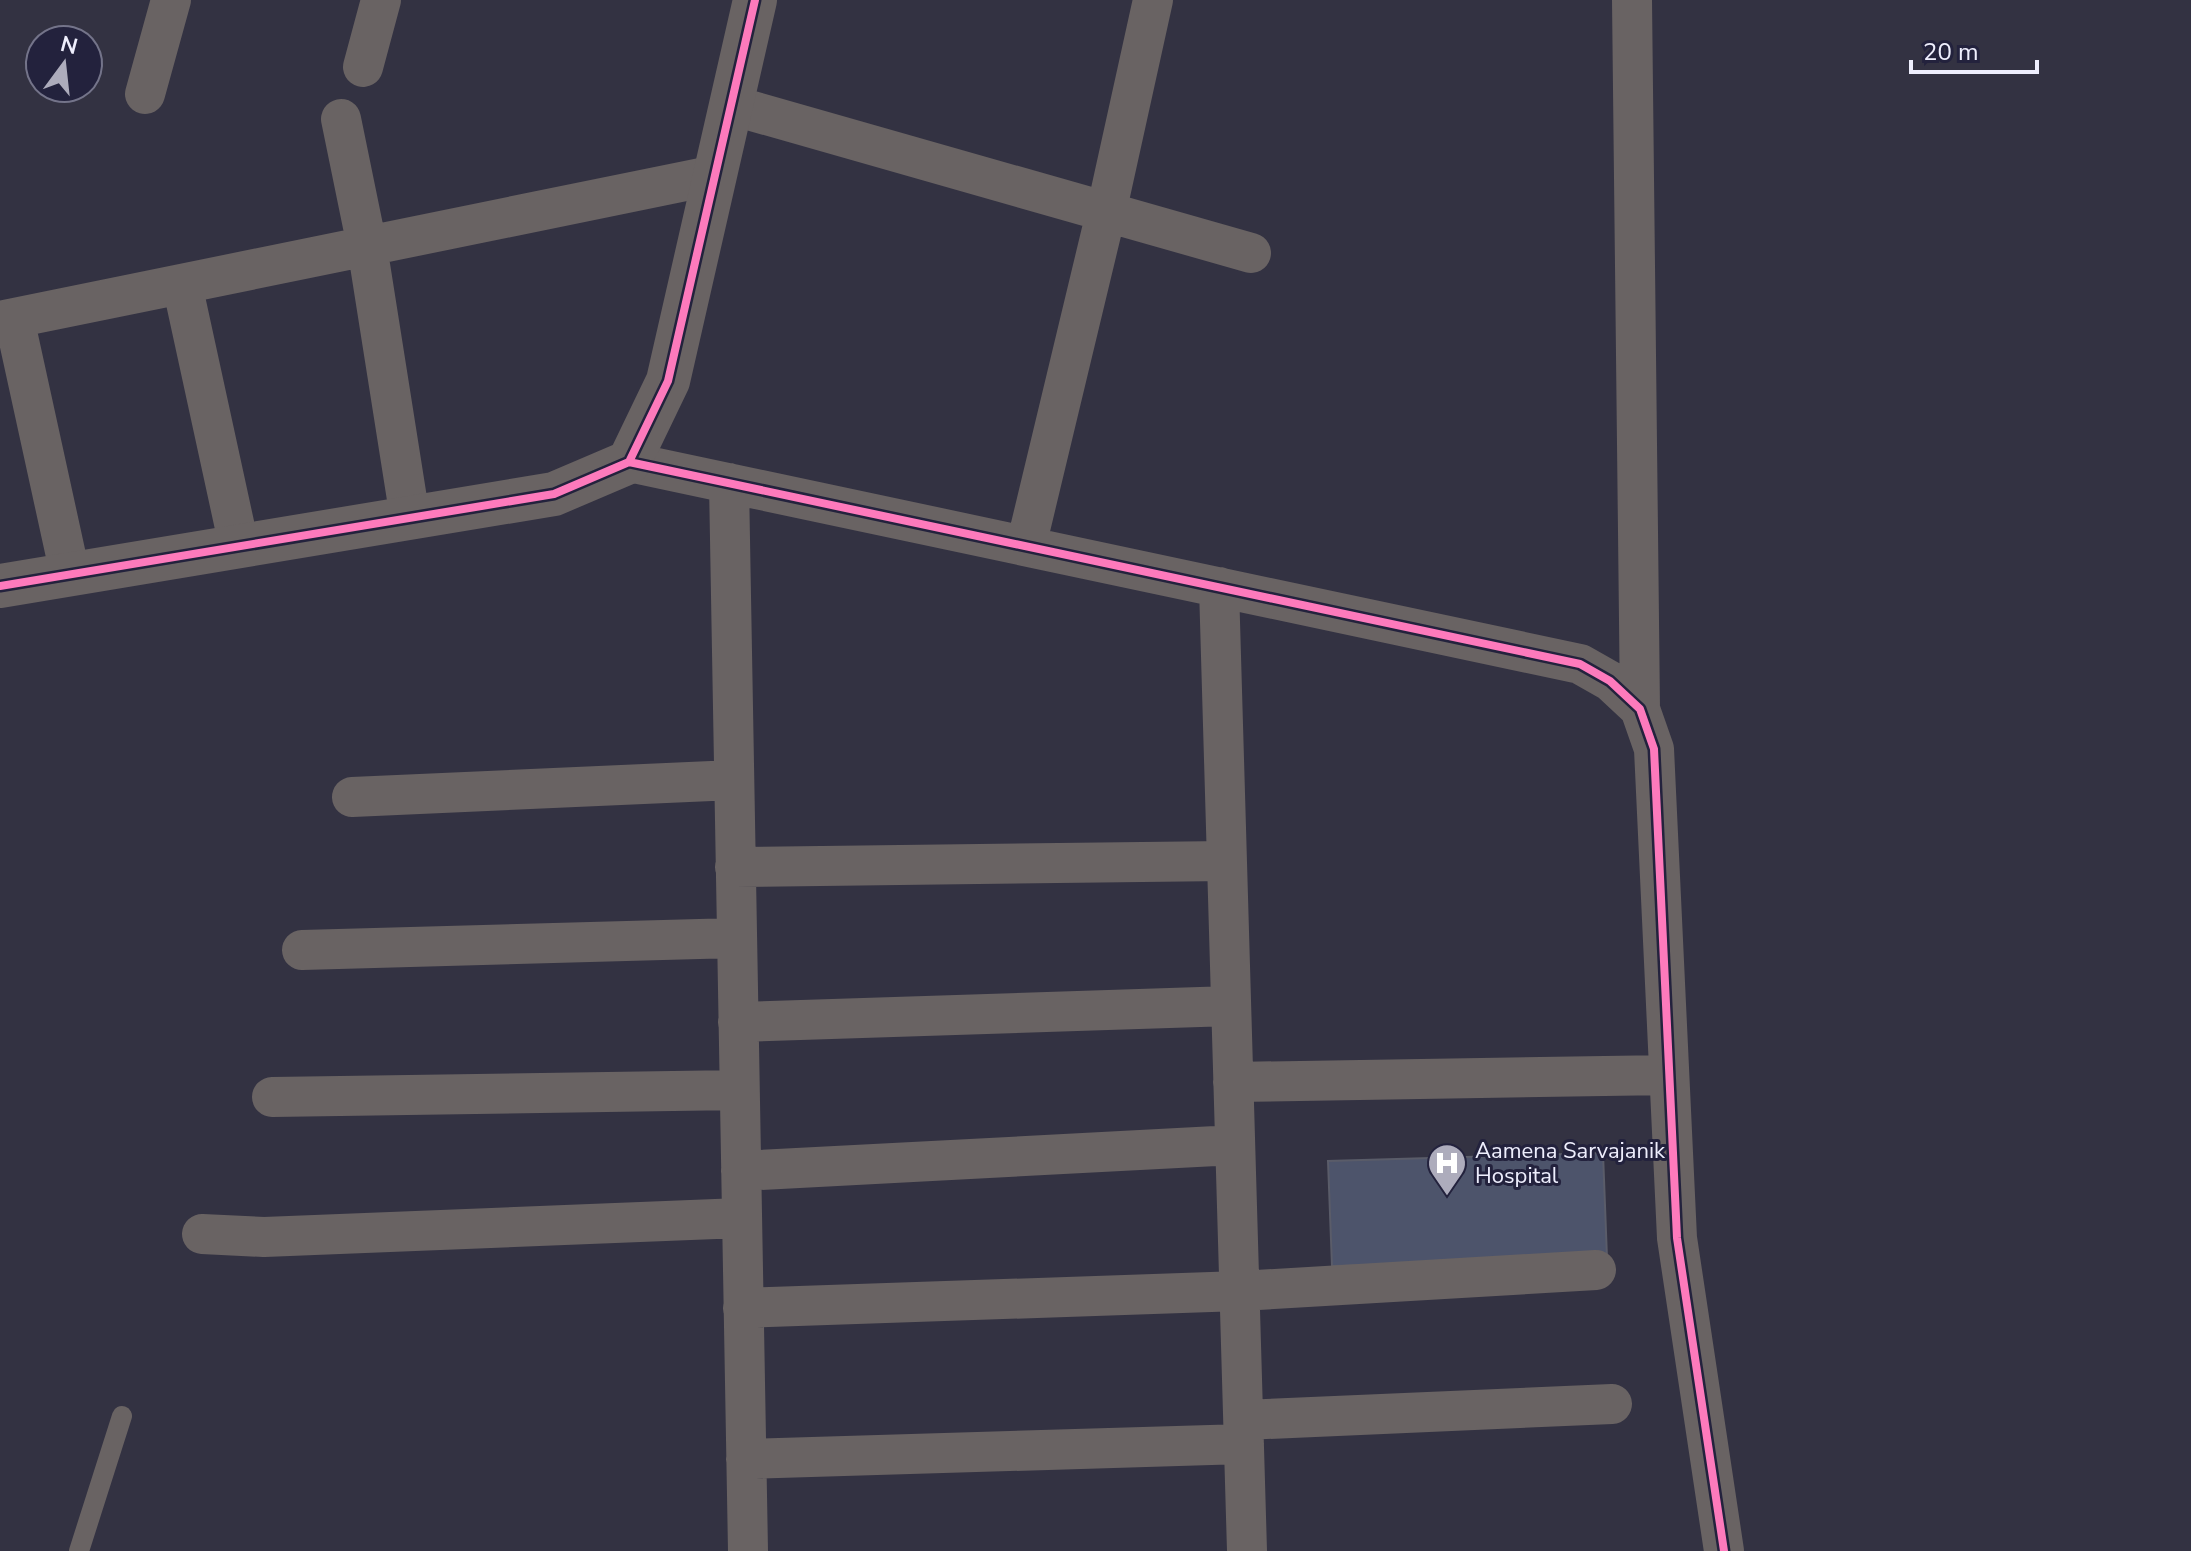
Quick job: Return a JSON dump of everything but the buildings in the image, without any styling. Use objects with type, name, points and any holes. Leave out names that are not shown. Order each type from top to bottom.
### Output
[{"type":"street","points":[[145,94],[171,0]]},
{"type":"street","points":[[363,67],[381,0]]},
{"type":"street","points":[[629,462],[668,381],[755,0]]},
{"type":"street","points":[[1026,546],[1106,213],[1153,0]]},
{"type":"street","points":[[1632,0],[1640,709],[1654,749],[1677,1238],[1724,1551]]},
{"type":"street","points":[[731,105],[1251,253]]},
{"type":"street","points":[[341,119],[367,246],[410,518]]},
{"type":"street","points":[[70,574],[7,319],[715,175]]},
{"type":"street","points":[[182,284],[239,546]]},
{"type":"street","points":[[0,586],[554,494],[629,462],[1580,664],[1610,681],[1640,709]]},
{"type":"street","points":[[729,483],[748,1551]]},
{"type":"street","points":[[1219,587],[1247,1551]]},
{"type":"street","points":[[352,797],[734,780]]},
{"type":"street","points":[[735,867],[1226,861]]},
{"type":"street","points":[[302,950],[736,938]]},
{"type":"street","points":[[738,1022],[1231,1006]]},
{"type":"street","points":[[1233,1082],[1669,1075]]},
{"type":"street","points":[[272,1097],[739,1090]]},
{"type":"street","points":[[741,1171],[1235,1145]]},
{"type":"street","points":[[202,1234],[264,1237],[741,1218]]},
{"type":"street","points":[[743,1308],[1240,1291],[1596,1270]]},
{"type":"street","points":[[746,1459],[1244,1432],[1612,1404]]},
{"type":"lane","points":[[79,1551],[122,1416]]},
{"type":"cycle path","points":[[0,586],[554,494],[629,462],[668,381],[755,0]]},
{"type":"cycle path","points":[[629,462],[1580,664],[1610,681],[1640,709],[1654,749],[1677,1238],[1724,1551]]},
{"type":"place","name":"Aamena Sarvajanik Hospital","points":[[1447,1197]]}]
